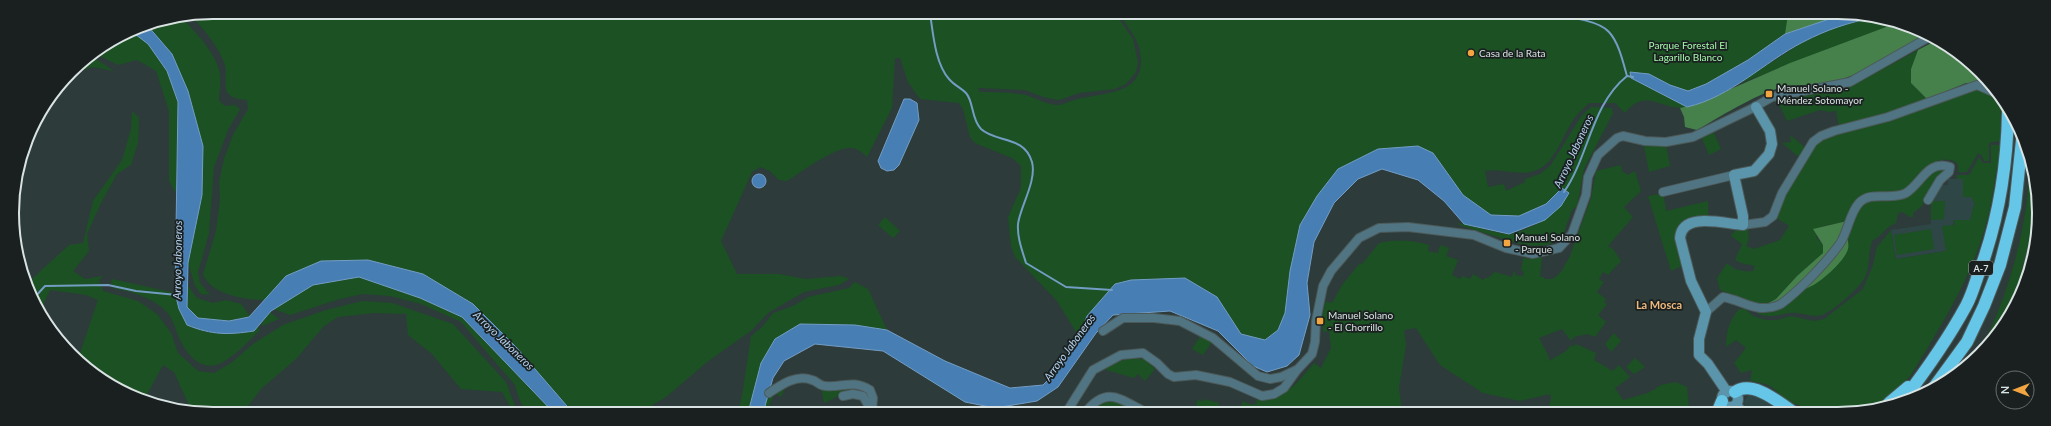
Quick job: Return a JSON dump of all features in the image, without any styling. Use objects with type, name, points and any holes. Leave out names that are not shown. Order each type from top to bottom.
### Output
[{"type":"highway","name":"A-7","points":[[1908,394],[1943,347],[1967,305],[1987,252],[1999,202],[2007,150],[2008,119]]},
{"type":"highway","name":"A-7","points":[[1942,377],[1967,342],[1984,306],[2000,265],[2015,207],[2021,150]]},
{"type":"highway","points":[[1950,371],[1967,342]]},
{"type":"highway","points":[[1894,398],[1924,373]]},
{"type":"highway","points":[[1722,407],[1728,395],[1744,389],[1758,390],[1785,407]]},
{"type":"street","points":[[1070,407],[1093,370],[1121,355],[1143,353],[1157,363],[1168,374],[1174,377],[1196,375],[1230,382],[1262,396],[1274,394],[1284,388],[1297,370],[1312,354],[1315,342],[1316,321],[1323,286],[1331,271],[1359,238],[1379,228],[1408,227],[1474,235],[1506,248],[1533,254],[1559,248],[1572,234],[1586,195],[1588,177],[1598,155],[1617,138],[1623,136],[1645,141],[1666,142],[1693,137],[1756,107],[1772,97],[1786,93],[1850,82],[1924,39]]},
{"type":"street","points":[[1706,312],[1691,281],[1680,238],[1680,233],[1687,224],[1702,220],[1743,225],[1765,222],[1773,216],[1782,193],[1813,142],[1821,136],[1834,131],[1888,117],[1977,85],[1988,90]]},
{"type":"street","points":[[1663,192],[1754,170],[1769,154],[1772,144],[1770,131],[1756,107]]},
{"type":"street","points":[[1728,395],[1728,407],[1736,405],[1739,400],[1728,395],[1708,364],[1698,355],[1706,312],[1723,298],[1732,299],[1750,307],[1763,309],[1781,304],[1832,254],[1842,241],[1858,203],[1868,196],[1903,194],[1912,189],[1925,173],[1933,167],[1944,165],[1950,167],[1949,172],[1940,180],[1928,200]]},
{"type":"street","points":[[1734,175],[1743,216],[1743,225]]},
{"type":"street","points":[[1103,331],[1123,318],[1154,318],[1180,321],[1214,338],[1258,376],[1270,379],[1281,377],[1297,370]]},
{"type":"street","points":[[769,392],[786,382],[802,378],[812,380],[819,385],[826,386],[850,384],[861,385],[870,390],[873,398],[872,407]]},
{"type":"street","points":[[842,396],[853,394],[863,396],[869,407]]},
{"type":"street","points":[[1092,407],[1102,399],[1110,397],[1119,397],[1137,407]]},
{"type":"shaded area","points":[[1948,179],[1963,179],[1975,202],[1970,221],[1954,220],[1946,251],[1896,259],[1891,230],[1931,224],[1931,201],[1941,185],[1948,185]]},
{"type":"shaded area","points":[[1749,395],[1760,396],[1777,407],[1746,407],[1744,401]]},
{"type":"green space","name":"Parque Forestal El Lagarillo Blanco","points":[[1119,19],[1133,39],[1138,62],[1136,72],[1126,84],[1115,89],[1079,93],[1059,100],[1043,97],[1025,90],[978,88],[980,92],[1003,92],[1026,95],[1050,104],[1058,105],[1117,91],[1134,81],[1139,73],[1141,62],[1139,47],[1123,19],[1829,19],[1785,34],[1748,60],[1706,84],[1688,91],[1670,85],[1649,74],[1631,78],[1687,107],[1678,108],[1654,102],[1640,101],[1633,105],[1625,113],[1615,103],[1589,103],[1576,116],[1554,154],[1543,167],[1524,173],[1491,170],[1485,171],[1488,187],[1504,184],[1506,191],[1525,182],[1525,179],[1540,174],[1550,166],[1582,115],[1591,107],[1612,108],[1613,113],[1584,169],[1577,206],[1572,210],[1564,232],[1559,239],[1548,245],[1533,246],[1517,243],[1459,225],[1458,223],[1510,234],[1545,220],[1546,204],[1519,216],[1491,215],[1463,195],[1433,153],[1378,149],[1338,169],[1317,196],[1290,271],[1285,313],[1278,330],[1265,340],[1241,334],[1217,297],[1185,278],[1131,280],[1115,284],[1087,316],[1080,334],[1076,332],[1057,301],[1015,257],[1011,246],[1008,217],[1021,188],[1021,166],[1012,158],[975,143],[970,137],[963,109],[959,103],[920,99],[908,82],[900,58],[895,58],[892,108],[867,157],[862,152],[855,149],[845,148],[819,160],[787,181],[779,180],[770,171],[760,167],[752,172],[721,241],[737,274],[779,274],[806,279],[842,276],[849,279],[839,285],[804,292],[768,313],[752,330],[707,362],[666,397],[650,407],[568,407],[516,347],[473,304],[423,274],[368,260],[286,276],[264,300],[247,299],[220,291],[207,281],[203,274],[216,231],[220,199],[219,182],[224,159],[233,135],[248,109],[247,100],[233,97],[227,92],[225,65],[211,39],[195,20]]},
{"type":"green space","points":[[1787,19],[1829,19],[1785,34]]},
{"type":"green space","points":[[1859,20],[1888,26],[1736,85],[1803,42],[1843,24]]},
{"type":"green space","points":[[185,21],[211,52],[219,68],[219,101],[225,106],[235,105],[240,109],[228,130],[214,167],[209,233],[198,272],[200,283],[210,295],[201,294],[195,286],[188,263],[202,195],[172,54],[151,29]]},
{"type":"green space","points":[[1888,26],[1921,38],[1878,63],[1848,77],[1825,83],[1775,89],[1740,105],[1697,130],[1685,127],[1684,117],[1680,108],[1694,105],[1790,63]]},
{"type":"green space","points":[[136,35],[148,44],[167,71],[178,102],[176,193],[169,181],[169,111],[156,71],[137,60],[118,65],[100,56],[116,45]]},
{"type":"green space","points":[[1931,43],[1956,59],[1982,83],[1966,83],[1927,99],[1911,83],[1911,69],[1918,50]]},
{"type":"green space","points":[[1918,50],[1911,69],[1911,83],[1927,99],[1879,116],[1839,126],[1836,111],[1829,112],[1820,110],[1787,121],[1777,100],[1779,98],[1844,90]]},
{"type":"green space","points":[[95,59],[114,71],[92,67],[82,70]]},
{"type":"green space","points":[[1978,89],[1991,96],[2001,108],[2000,141],[1989,143],[1989,161],[1984,161],[1982,156],[1978,153],[1967,172],[1958,172],[1957,163],[1951,160],[1943,160],[1930,166],[1915,182],[1903,191],[1891,193],[1869,193],[1847,221],[1820,227],[1816,237],[1823,245],[1823,253],[1797,276],[1776,299],[1763,306],[1720,290],[1717,278],[1727,263],[1736,269],[1746,271],[1753,271],[1755,266],[1735,260],[1742,244],[1731,236],[1736,229],[1748,229],[1749,239],[1746,246],[1754,249],[1780,240],[1789,226],[1775,217],[1779,207],[1801,164],[1823,138],[1954,94]]},
{"type":"green space","points":[[132,111],[139,118],[138,143],[131,165],[117,174],[101,203],[87,234],[89,251],[73,271],[85,279],[103,276],[99,280],[103,291],[138,301],[157,314],[171,333],[178,353],[198,371],[214,373],[231,363],[253,344],[283,325],[326,310],[362,301],[392,303],[453,324],[506,382],[515,407],[511,407],[502,392],[461,389],[432,354],[408,335],[406,314],[374,313],[338,317],[324,326],[296,359],[262,388],[247,407],[200,407],[189,405],[174,372],[163,365],[147,395],[116,381],[95,367],[80,354],[98,300],[86,295],[50,290],[43,306],[31,281],[69,245],[83,243],[93,201],[122,160],[131,129]]},
{"type":"green space","points":[[1713,131],[1721,149],[1709,155],[1701,136]]},
{"type":"green space","points":[[1790,135],[1806,148],[1800,158],[1782,143],[1791,142]]},
{"type":"green space","points":[[1648,144],[1666,145],[1670,166],[1649,172],[1644,146]]},
{"type":"green space","points":[[1991,145],[2000,145],[1989,212],[1984,231],[1970,269],[1952,306],[1911,375],[1897,390],[1885,400],[1876,403],[1851,407],[1804,407],[1787,400],[1768,385],[1750,381],[1752,370],[1741,373],[1734,363],[1746,348],[1736,340],[1726,347],[1729,327],[1739,309],[1745,309],[1753,316],[1766,320],[1777,320],[1791,316],[1814,321],[1824,319],[1863,289],[1873,265],[1877,247],[1891,230],[1896,259],[1946,251],[1942,226],[1954,225],[1954,220],[1970,220],[1975,202],[1972,201],[1972,197],[1963,197],[1963,179],[1957,179],[1957,175],[1969,175],[1979,157],[1983,163],[1991,163]]},
{"type":"green space","points":[[1621,165],[1622,171],[1628,175],[1635,171],[1641,191],[1624,207],[1633,217],[1608,246],[1613,249],[1621,261],[1608,275],[1603,272],[1599,279],[1604,282],[1597,292],[1606,299],[1604,302],[1607,304],[1598,315],[1606,322],[1595,337],[1587,334],[1574,337],[1571,341],[1562,329],[1539,338],[1549,357],[1549,361],[1566,351],[1571,345],[1573,347],[1576,344],[1596,353],[1594,360],[1613,371],[1619,365],[1630,377],[1615,388],[1623,400],[1648,393],[1661,385],[1676,382],[1687,387],[1689,407],[1549,407],[1551,398],[1550,394],[1520,401],[1483,393],[1440,365],[1416,328],[1404,330],[1406,345],[1399,387],[1401,407],[1240,407],[1243,401],[1248,404],[1253,404],[1257,403],[1256,401],[1258,398],[1281,395],[1295,385],[1314,363],[1321,368],[1331,348],[1329,331],[1323,332],[1322,316],[1326,301],[1332,303],[1342,285],[1379,243],[1397,241],[1417,242],[1429,245],[1428,251],[1438,253],[1440,245],[1449,248],[1446,256],[1458,260],[1452,275],[1460,279],[1462,276],[1470,279],[1473,274],[1483,280],[1495,272],[1512,277],[1515,269],[1515,275],[1523,276],[1524,272],[1521,270],[1523,258],[1530,259],[1542,257],[1540,277],[1544,277],[1544,279],[1553,279],[1561,272],[1570,256],[1591,198],[1596,171]]},
{"type":"green space","points":[[1936,169],[1945,169],[1944,174],[1929,191],[1922,206],[1913,213],[1913,217],[1910,217],[1902,212],[1898,213],[1896,223],[1872,241],[1868,268],[1865,277],[1858,287],[1839,304],[1827,313],[1818,316],[1789,313],[1766,316],[1757,313],[1754,310],[1801,290],[1829,273],[1860,205],[1869,199],[1893,198]]},
{"type":"green space","points":[[2029,181],[2032,200],[2032,226],[2020,280],[2006,310],[1985,340],[1999,310],[2013,268],[2019,246],[2027,201]]},
{"type":"green space","points":[[1659,194],[1664,197],[1666,211],[1708,201],[1708,218],[1684,222],[1684,265],[1671,271],[1648,196]]},
{"type":"green space","points":[[1931,201],[1945,201],[1944,219],[1931,220]]},
{"type":"green space","points":[[885,217],[900,231],[893,238],[878,225]]},
{"type":"green space","points":[[1847,221],[1842,233],[1812,272],[1779,303],[1763,306],[1776,299],[1797,276],[1823,253],[1823,245],[1813,229]]},
{"type":"green space","points":[[1931,229],[1934,249],[1897,255],[1894,235]]},
{"type":"green space","points":[[1847,237],[1848,249],[1835,268],[1821,280],[1807,289],[1801,290],[1836,255]]},
{"type":"green space","points":[[359,277],[420,298],[462,317],[548,407],[523,407],[515,385],[461,322],[421,304],[390,296],[363,294],[340,299],[290,315],[273,309],[313,285]]},
{"type":"green space","points":[[112,279],[175,293],[179,309],[205,332],[229,334],[254,331],[257,325],[260,330],[240,350],[220,364],[210,366],[200,363],[190,355],[180,340],[169,315],[162,307],[143,296],[115,289],[111,284]]},
{"type":"green space","points":[[855,282],[868,289],[887,330],[855,325],[800,324],[775,339],[750,407],[739,407],[751,336],[762,327],[773,313],[793,306],[808,297],[849,288]]},
{"type":"green space","points":[[186,283],[197,298],[213,303],[226,300],[241,304],[250,316],[229,321],[198,318],[187,307]]},
{"type":"green space","points":[[270,312],[279,319],[262,326],[261,324]]},
{"type":"green space","points":[[1614,333],[1621,341],[1611,352],[1605,344]]},
{"type":"green space","points":[[1201,335],[1212,342],[1203,355],[1192,349]]},
{"type":"green space","points":[[1635,358],[1645,367],[1634,374],[1626,367]]},
{"type":"green space","points":[[1127,359],[1145,359],[1155,369],[1145,381],[1138,374],[1134,378],[1106,370],[1107,365]]},
{"type":"green space","points":[[851,385],[868,391],[869,400],[844,393],[824,403],[821,388]]},
{"type":"green space","points":[[786,386],[781,397],[775,393],[769,407],[765,407],[768,395]]},
{"type":"green space","points":[[1115,399],[1131,407],[1095,407],[1104,400]]},
{"type":"green space","points":[[1204,399],[1219,403],[1218,407],[1196,407],[1197,400],[1203,401]]},
{"type":"water","points":[[1829,19],[1861,21],[1838,27],[1812,37],[1789,50],[1733,87],[1703,102],[1687,107],[1631,78],[1630,72],[1649,74],[1670,85],[1688,91],[1706,84],[1748,60],[1785,34]]},
{"type":"water","points":[[151,29],[172,54],[188,91],[203,146],[202,195],[188,263],[187,307],[198,318],[229,321],[249,317],[286,276],[321,261],[368,260],[423,274],[473,304],[516,347],[568,407],[548,407],[462,317],[420,298],[359,277],[313,285],[271,311],[254,331],[220,333],[204,331],[187,325],[179,309],[175,293],[178,102],[167,71],[148,44],[136,35]]},
{"type":"water","points":[[904,99],[910,99],[917,103],[919,120],[899,165],[894,170],[887,171],[881,168],[878,161]]},
{"type":"water","points":[[1418,146],[1433,153],[1463,195],[1491,215],[1519,216],[1546,204],[1562,188],[1569,193],[1561,206],[1545,220],[1509,234],[1464,224],[1444,201],[1418,180],[1382,169],[1358,179],[1334,203],[1314,242],[1307,283],[1310,315],[1299,355],[1287,366],[1267,372],[1253,366],[1218,331],[1170,311],[1113,315],[1096,333],[1058,387],[1037,401],[1001,407],[990,407],[965,402],[883,351],[815,344],[784,361],[773,378],[765,407],[750,407],[761,363],[775,339],[800,324],[855,325],[887,330],[945,361],[1010,388],[1043,385],[1063,365],[1076,344],[1087,316],[1115,284],[1131,280],[1185,278],[1217,297],[1241,334],[1265,340],[1278,330],[1285,313],[1290,271],[1300,225],[1317,196],[1338,169],[1378,149]]},
{"type":"water","points":[[756,174],[762,174],[766,178],[766,184],[762,188],[756,188],[752,184],[752,178]]},
{"type":"waterway","points":[[931,19],[935,48],[944,72],[949,79],[969,97],[978,125],[987,133],[1023,147],[1028,153],[1032,162],[1032,177],[1018,224],[1019,239],[1026,263],[1066,287],[1112,290]]},
{"type":"waterway","points":[[1578,19],[1596,24],[1609,32],[1620,53],[1627,76]]},
{"type":"waterway","name":"Arroyo Jaboneros","points":[[1564,192],[1579,163],[1591,131],[1605,101],[1627,76],[1633,77]]},
{"type":"waterway","points":[[37,295],[45,286],[108,285],[136,291],[177,295]]},
{"type":"place","name":"Casa de la Rata","points":[[1471,53]]},
{"type":"place","name":"Manuel Solano - Méndez Sotomayor","points":[[1769,94]]},
{"type":"place","name":"Manuel Solano - Parque","points":[[1507,243]]},
{"type":"place","name":"Manuel Solano - El Chorrillo","points":[[1320,321]]},
{"type":"district","name":"La Mosca","points":[[1659,304]]}]
